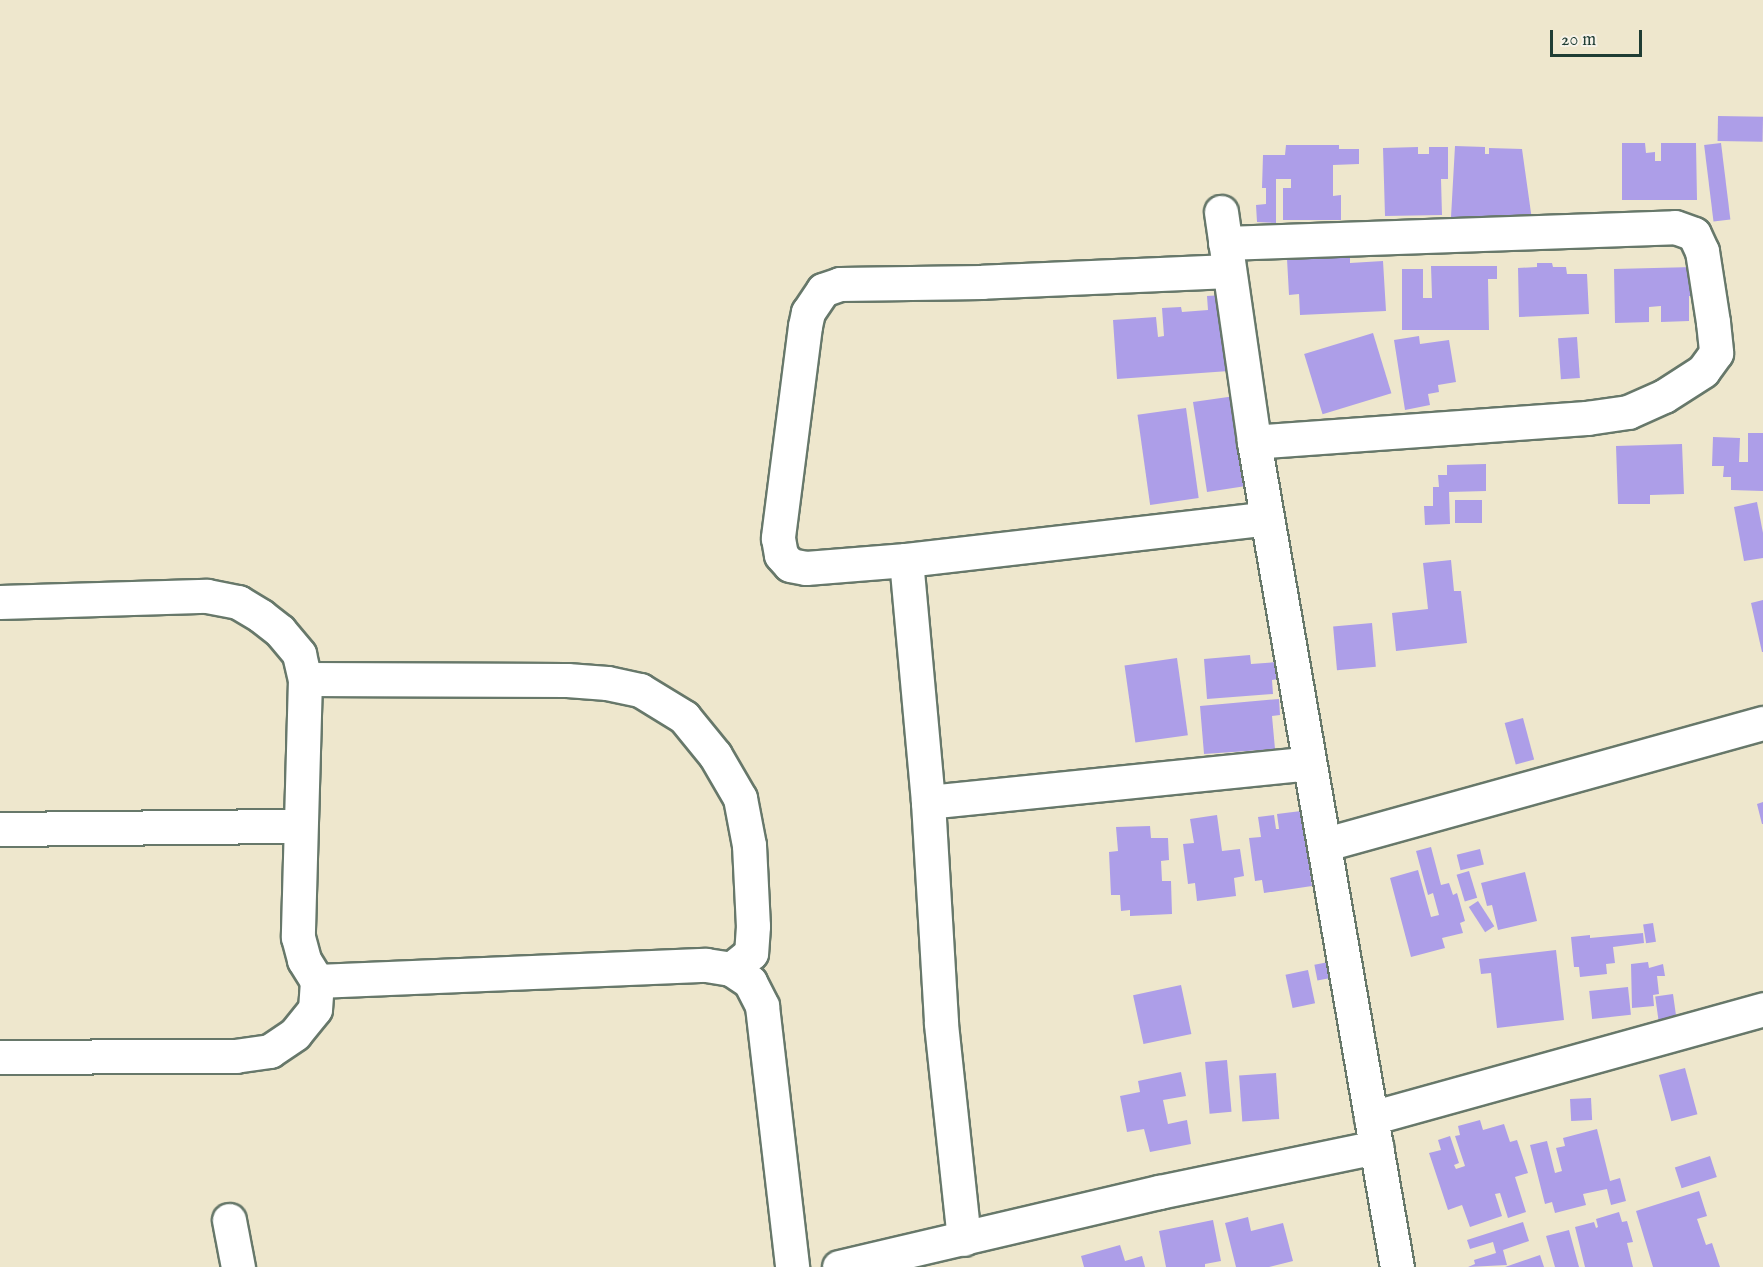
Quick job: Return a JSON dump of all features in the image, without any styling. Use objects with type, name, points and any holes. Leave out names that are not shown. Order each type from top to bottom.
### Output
[{"type":"street","points":[[1221,212],[1254,442],[1309,763],[1326,844],[1353,1022],[1397,1267]]},
{"type":"street","points":[[1254,442],[1587,418],[1628,412],[1664,396],[1703,371],[1716,353],[1702,251],[1694,234],[1676,227],[1638,226],[1227,257],[982,282],[840,284],[823,290],[808,312],[778,538],[781,555],[790,565],[806,568],[906,560],[1267,518]]},
{"type":"street","points":[[906,560],[928,802],[941,1024],[964,1239]]},
{"type":"street","points":[[0,602],[207,596],[238,602],[280,631],[299,654],[304,679],[298,937],[304,960],[317,981],[315,1009],[295,1034],[270,1051],[236,1056],[0,1057]]},
{"type":"street","points":[[304,679],[567,680],[607,683],[640,690],[684,717],[715,756],[740,798],[749,844],[753,926],[751,953],[731,969]]},
{"type":"street","points":[[1326,844],[1763,723]]},
{"type":"street","points":[[928,802],[1309,763]]},
{"type":"street","points":[[0,829],[299,826]]},
{"type":"street","points":[[317,981],[706,965],[731,969],[750,982],[762,1006],[792,1267]]},
{"type":"street","points":[[839,1267],[1159,1192],[1374,1133],[1763,1009]]},
{"type":"street","points":[[230,1220],[238,1267]]},
{"type":"building","points":[[1718,116],[1763,117],[1763,142],[1718,141]]},
{"type":"building","points":[[1622,143],[1645,143],[1646,153],[1655,152],[1655,161],[1661,161],[1661,143],[1696,143],[1697,200],[1622,200]]},
{"type":"building","points":[[1721,143],[1730,219],[1714,221],[1704,145]]},
{"type":"building","points":[[1286,145],[1339,145],[1339,149],[1359,149],[1359,164],[1333,165],[1333,196],[1341,195],[1341,220],[1283,220],[1283,188],[1291,188],[1291,179],[1276,179],[1276,223],[1257,222],[1256,205],[1266,204],[1266,188],[1262,188],[1263,155],[1285,155]]},
{"type":"building","points":[[1455,146],[1485,147],[1485,154],[1489,154],[1489,148],[1522,149],[1532,220],[1451,217]]},
{"type":"building","points":[[1418,147],[1418,154],[1429,154],[1429,147],[1448,147],[1448,179],[1441,179],[1442,215],[1385,216],[1383,148]]},
{"type":"building","points":[[1350,256],[1350,263],[1383,261],[1386,311],[1300,315],[1299,294],[1289,295],[1287,259]]},
{"type":"building","points":[[1537,263],[1552,263],[1553,267],[1566,267],[1567,274],[1587,274],[1589,314],[1519,317],[1518,268],[1537,267]]},
{"type":"building","points":[[1431,266],[1497,266],[1497,279],[1488,279],[1489,330],[1402,330],[1402,269],[1423,269],[1423,298],[1432,298]]},
{"type":"building","points":[[1694,267],[1707,295],[1689,296],[1689,321],[1661,322],[1661,306],[1649,307],[1649,322],[1615,323],[1614,269]]},
{"type":"building","points":[[1223,295],[1229,371],[1117,379],[1113,320],[1156,317],[1158,337],[1164,336],[1162,308],[1181,307],[1182,312],[1208,310],[1207,296]]},
{"type":"building","points":[[1373,333],[1391,393],[1323,414],[1304,354]]},
{"type":"building","points":[[1419,336],[1420,344],[1449,340],[1456,382],[1438,385],[1439,392],[1428,394],[1430,405],[1405,410],[1394,340]]},
{"type":"building","points":[[1577,337],[1580,378],[1561,379],[1558,338]]},
{"type":"building","points":[[1242,395],[1246,486],[1207,492],[1193,402]]},
{"type":"building","points":[[1186,408],[1199,498],[1150,505],[1137,415]]},
{"type":"building","points":[[1748,433],[1763,433],[1763,491],[1731,490],[1731,477],[1723,477],[1724,466],[1712,466],[1713,437],[1740,438],[1739,462],[1748,462]]},
{"type":"building","points":[[1682,444],[1684,494],[1650,495],[1650,504],[1618,504],[1616,446]]},
{"type":"building","points":[[1486,464],[1486,491],[1449,492],[1450,524],[1425,525],[1424,506],[1433,506],[1433,487],[1439,487],[1438,475],[1447,475],[1447,465]]},
{"type":"building","points":[[1455,500],[1482,500],[1482,523],[1455,523]]},
{"type":"building","points":[[1757,502],[1763,533],[1763,558],[1744,561],[1734,507]]},
{"type":"building","points":[[1451,560],[1454,591],[1461,591],[1467,643],[1396,651],[1392,613],[1428,609],[1423,563]]},
{"type":"building","points":[[1763,600],[1763,652],[1762,652],[1751,603]]},
{"type":"building","points":[[1372,623],[1376,667],[1337,670],[1333,626]]},
{"type":"building","points":[[1250,655],[1251,664],[1277,662],[1278,679],[1272,680],[1273,694],[1207,699],[1204,659]]},
{"type":"building","points":[[1177,658],[1188,735],[1135,743],[1125,665]]},
{"type":"building","points":[[1279,699],[1280,715],[1272,716],[1275,749],[1204,754],[1200,706]]},
{"type":"building","points":[[1523,718],[1534,760],[1516,764],[1505,723]]},
{"type":"building","points":[[1763,802],[1763,824],[1762,824],[1757,804]]},
{"type":"building","points":[[1301,811],[1312,886],[1264,893],[1262,880],[1255,881],[1249,838],[1261,837],[1258,817],[1274,815],[1276,829],[1279,829],[1277,814]]},
{"type":"building","points":[[1217,815],[1222,851],[1240,849],[1244,876],[1234,878],[1236,896],[1197,901],[1195,883],[1188,884],[1183,844],[1194,843],[1190,819]]},
{"type":"building","points":[[1150,826],[1151,838],[1168,838],[1169,860],[1161,861],[1162,881],[1171,881],[1172,914],[1130,916],[1130,910],[1121,911],[1120,895],[1111,895],[1109,852],[1118,851],[1116,827]]},
{"type":"building","points":[[1431,847],[1441,885],[1449,883],[1453,895],[1457,893],[1465,921],[1460,923],[1463,933],[1442,938],[1445,948],[1411,957],[1390,878],[1418,870],[1431,917],[1439,915],[1433,893],[1428,895],[1416,851]]},
{"type":"building","points":[[1480,849],[1484,865],[1461,870],[1457,855]]},
{"type":"building","points":[[1469,871],[1477,898],[1465,902],[1457,875]]},
{"type":"building","points":[[1525,872],[1537,921],[1498,930],[1492,905],[1487,906],[1481,883]]},
{"type":"building","points":[[1478,901],[1494,926],[1485,932],[1469,907]]},
{"type":"building","points":[[1653,923],[1656,942],[1646,943],[1643,925]]},
{"type":"building","points":[[1643,933],[1644,943],[1613,947],[1615,963],[1606,964],[1607,974],[1580,977],[1579,967],[1574,967],[1571,937],[1590,935],[1590,938]]},
{"type":"building","points":[[1556,950],[1564,1020],[1497,1028],[1491,973],[1481,974],[1479,959]]},
{"type":"building","points":[[1334,961],[1337,977],[1317,981],[1314,965]]},
{"type":"building","points":[[1648,962],[1649,968],[1663,964],[1665,976],[1657,976],[1659,994],[1653,995],[1654,1006],[1632,1008],[1631,964]]},
{"type":"building","points":[[1308,970],[1315,1003],[1293,1008],[1286,975]]},
{"type":"building","points":[[1181,985],[1191,1034],[1143,1044],[1133,995]]},
{"type":"building","points":[[1628,987],[1631,1015],[1592,1019],[1589,991]]},
{"type":"building","points":[[1673,994],[1677,1022],[1659,1024],[1655,997]]},
{"type":"building","points":[[1227,1060],[1232,1112],[1210,1114],[1205,1062]]},
{"type":"building","points":[[1685,1068],[1697,1114],[1671,1121],[1659,1075]]},
{"type":"building","points":[[1181,1072],[1186,1096],[1163,1100],[1168,1124],[1187,1120],[1191,1144],[1150,1152],[1144,1129],[1127,1132],[1120,1096],[1140,1092],[1138,1081]]},
{"type":"building","points":[[1276,1073],[1279,1119],[1242,1121],[1239,1076]]},
{"type":"building","points":[[1591,1098],[1592,1120],[1571,1121],[1570,1099]]},
{"type":"building","points":[[1480,1120],[1483,1130],[1504,1124],[1510,1142],[1517,1140],[1528,1173],[1515,1177],[1526,1212],[1508,1218],[1500,1193],[1495,1194],[1502,1216],[1470,1227],[1462,1205],[1448,1210],[1429,1153],[1441,1150],[1438,1140],[1450,1136],[1459,1163],[1454,1165],[1456,1169],[1465,1166],[1455,1136],[1460,1135],[1458,1126]]},
{"type":"building","points":[[1597,1129],[1610,1181],[1620,1178],[1626,1201],[1611,1205],[1607,1189],[1583,1194],[1586,1205],[1555,1213],[1552,1202],[1545,1204],[1530,1145],[1547,1141],[1555,1173],[1562,1171],[1556,1148],[1565,1146],[1563,1138]]},
{"type":"building","points":[[1710,1156],[1717,1177],[1682,1188],[1675,1167]]},
{"type":"building","points":[[1699,1191],[1707,1216],[1697,1219],[1706,1245],[1712,1243],[1720,1267],[1653,1267],[1636,1211]]},
{"type":"building","points":[[1619,1212],[1622,1222],[1627,1221],[1633,1242],[1627,1243],[1633,1267],[1585,1267],[1575,1227],[1594,1222],[1596,1228],[1598,1227],[1596,1219]]},
{"type":"building","points":[[1248,1217],[1251,1231],[1283,1223],[1293,1261],[1269,1267],[1236,1267],[1225,1223]]},
{"type":"building","points":[[1213,1220],[1221,1261],[1205,1264],[1205,1267],[1166,1267],[1159,1231]]},
{"type":"building","points":[[1523,1222],[1529,1241],[1503,1250],[1507,1265],[1468,1267],[1475,1264],[1474,1260],[1496,1253],[1493,1242],[1470,1249],[1467,1240]]},
{"type":"building","points":[[1569,1230],[1579,1267],[1555,1267],[1546,1236]]},
{"type":"building","points":[[1120,1245],[1125,1261],[1142,1256],[1145,1267],[1084,1267],[1081,1256]]},
{"type":"building","points":[[1540,1255],[1544,1267],[1505,1267]]}]
